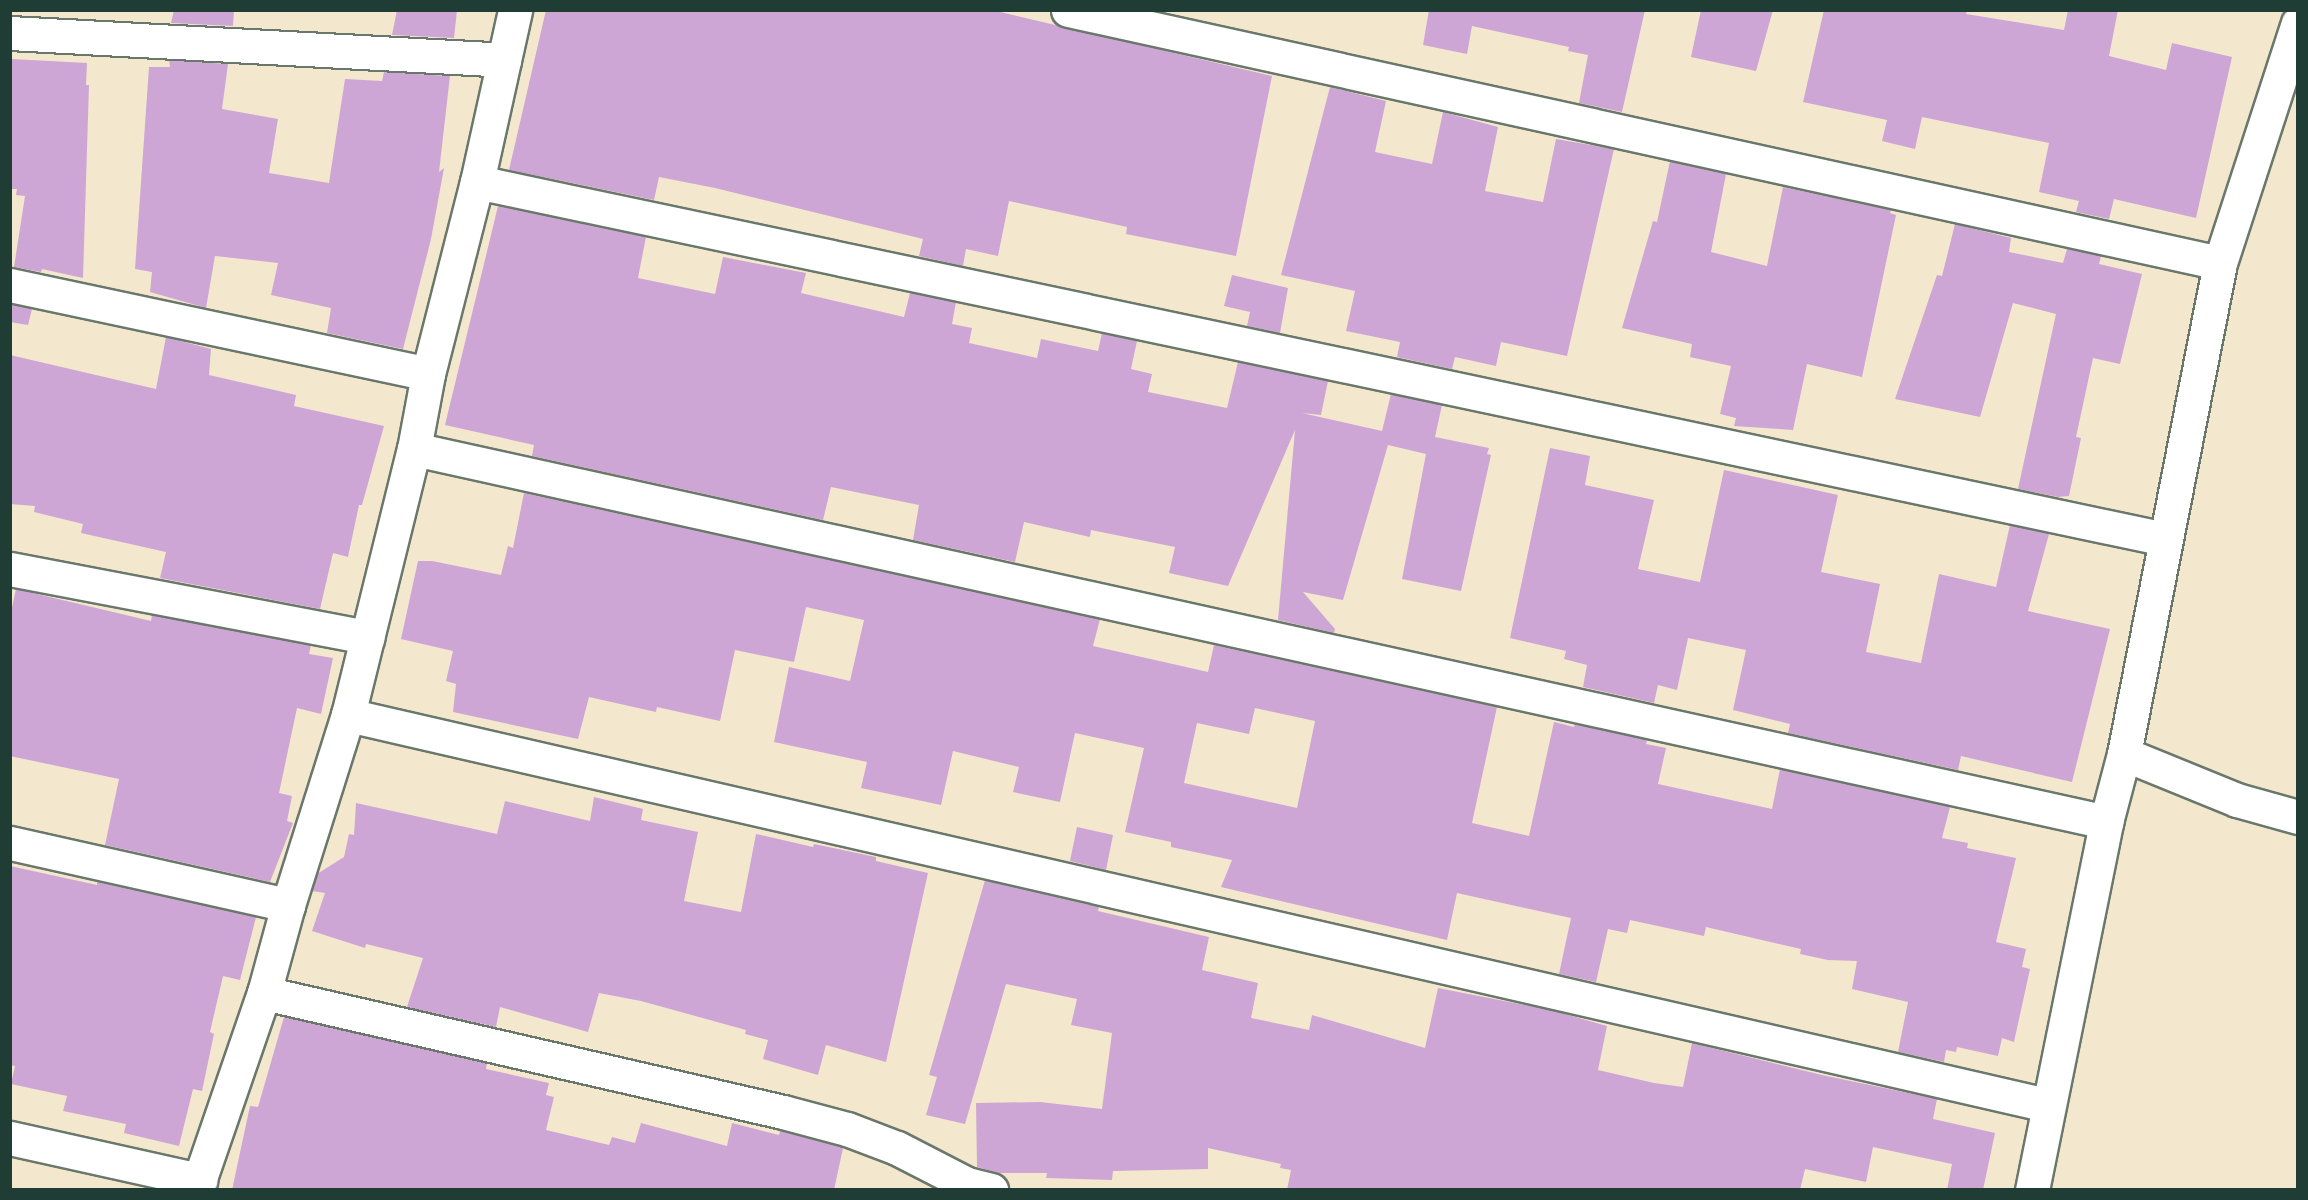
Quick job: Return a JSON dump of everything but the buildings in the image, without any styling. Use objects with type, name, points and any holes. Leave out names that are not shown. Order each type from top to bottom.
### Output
[{"type":"street","points":[[10,1138],[198,1185],[264,993],[288,905],[348,715],[414,449],[429,374],[477,182],[515,10]]},
{"type":"street","points":[[1068,10],[2220,263]]},
{"type":"street","points":[[2032,1190],[2047,1105],[2106,822],[2124,754],[2220,263],[2298,23]]},
{"type":"street","points":[[10,33],[504,60]]},
{"type":"street","points":[[477,182],[2165,539]]},
{"type":"street","points":[[10,285],[429,374]]},
{"type":"street","points":[[414,449],[2106,822]]},
{"type":"street","points":[[10,569],[368,638]]},
{"type":"street","points":[[348,715],[2047,1105]]},
{"type":"street","points":[[2124,754],[2237,800],[2298,817]]},
{"type":"street","points":[[10,843],[288,905]]},
{"type":"street","points":[[264,993],[771,1109],[847,1129],[897,1148],[967,1184],[991,1190]]}]
